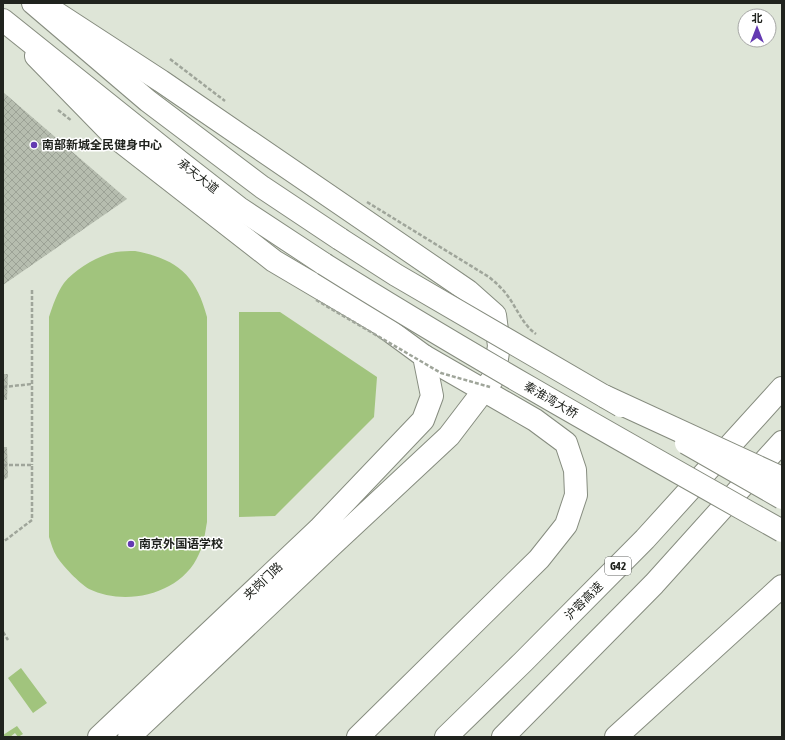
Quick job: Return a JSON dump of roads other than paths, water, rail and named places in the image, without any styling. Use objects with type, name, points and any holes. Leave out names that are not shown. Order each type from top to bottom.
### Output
[{"type":"main road","points":[[33,3],[154,105],[262,188],[340,240],[396,275],[782,498]]},
{"type":"main road","name":"夹岗门路","points":[[40,3],[161,81],[468,291],[495,315],[499,346],[494,377],[489,389],[448,436],[319,556],[129,737]]},
{"type":"main road","points":[[3,21],[115,137],[274,261],[379,323],[424,356],[489,389],[536,420],[566,443],[575,470],[576,495],[566,525],[539,559],[358,737]]},
{"type":"main road","name":"承天大道","points":[[3,21],[233,203],[324,264]]},
{"type":"main road","name":"秦淮湾大桥","points":[[324,264],[385,302],[524,384],[782,531]]},
{"type":"main road","name":"夹岗门路","points":[[98,737],[319,528],[423,420],[432,396],[424,356]]},
{"type":"main road","name":"沪蓉高速","points":[[446,737],[645,539],[782,388]]},
{"type":"main road","points":[[604,396],[782,478]]},
{"type":"main road","points":[[503,737],[649,589],[782,442]]},
{"type":"main road","points":[[616,737],[782,586]]},
{"type":"place","name":"南部新城全民健身中心","points":[[34,145]]},
{"type":"place","name":"南京外国语学校","points":[[131,544]]}]
